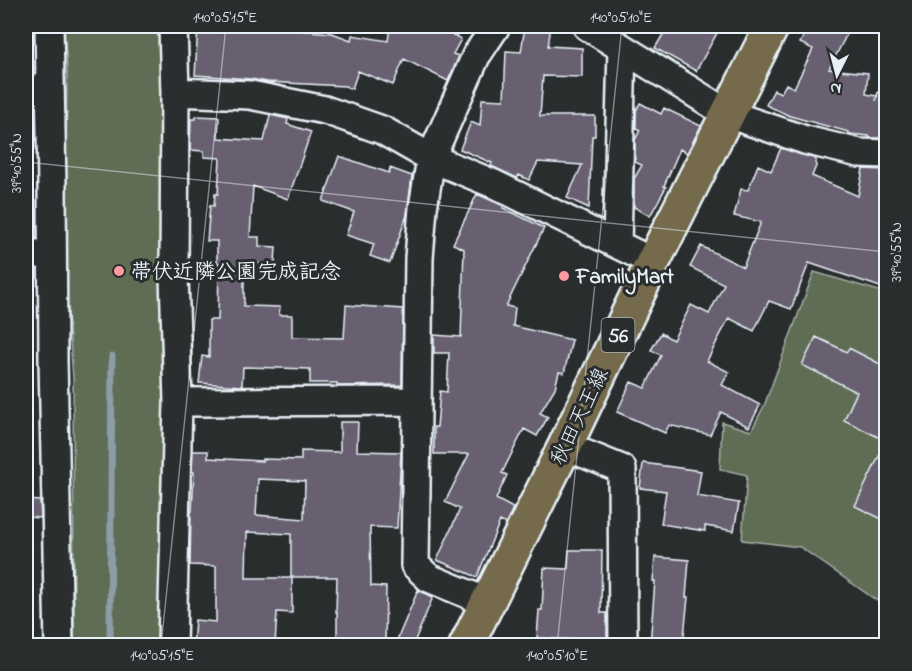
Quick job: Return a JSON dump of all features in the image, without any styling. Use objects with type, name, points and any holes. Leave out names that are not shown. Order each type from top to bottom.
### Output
[{"type":"main road","name":"秋田天王線","points":[[466,645],[653,262],[772,26]]},
{"type":"street","points":[[49,26],[38,89],[39,254],[59,645]]},
{"type":"street","points":[[172,645],[178,402],[174,276],[173,26]]},
{"type":"street","points":[[487,602],[429,578],[415,565],[419,258],[423,208],[431,158],[476,56],[496,26]]},
{"type":"street","points":[[587,26],[728,114],[805,140],[860,153],[886,153]]},
{"type":"street","points":[[617,244],[622,48]]},
{"type":"street","points":[[175,92],[250,95],[325,110],[382,130],[431,158],[494,184],[653,262]]},
{"type":"street","points":[[178,402],[417,401]]},
{"type":"street","points":[[565,446],[622,469],[623,645]]},
{"type":"green space","points":[[64,26],[163,26],[166,426],[163,645],[74,645],[73,378],[65,275],[67,71]]},
{"type":"green space","points":[[814,272],[886,293],[886,603],[876,600],[800,547],[742,540],[747,475],[720,469],[722,422],[751,431],[764,406]]},
{"type":"building","points":[[198,26],[274,26],[274,28],[332,33],[351,40],[352,35],[388,41],[390,26],[435,26],[461,39],[453,54],[459,56],[448,81],[404,59],[393,85],[358,71],[352,89],[345,86],[195,75]]},
{"type":"building","points":[[525,26],[551,26],[548,46],[582,48],[582,77],[543,76],[540,116],[595,116],[589,208],[567,198],[582,165],[538,162],[529,180],[519,175],[517,178],[491,166],[492,163],[460,149],[471,122],[480,126],[482,99],[504,100],[506,51],[521,52]]},
{"type":"building","points":[[668,26],[704,26],[717,33],[696,71],[655,48]]},
{"type":"building","points":[[809,26],[851,26],[829,69],[868,73],[866,94],[877,96],[876,101],[878,92],[886,93],[886,138],[869,138],[869,136],[849,134],[849,132],[790,116],[766,105],[774,90],[781,93],[786,84],[794,88],[813,49],[800,43]]},
{"type":"building","points":[[640,103],[661,114],[664,108],[701,126],[687,153],[680,149],[664,186],[666,187],[650,216],[634,207],[634,179],[642,165],[635,162],[635,140],[640,130],[636,128],[636,111]]},
{"type":"building","points":[[270,115],[288,119],[287,124],[311,132],[288,199],[253,186],[250,237],[259,237],[259,246],[276,247],[275,264],[244,263],[244,306],[280,307],[279,315],[292,315],[292,337],[344,338],[346,305],[403,309],[402,385],[337,386],[337,383],[310,383],[310,369],[243,367],[242,386],[199,383],[202,356],[209,357],[209,320],[218,320],[217,241],[207,241],[210,205],[214,206],[215,194],[218,194],[220,158],[204,157],[204,151],[190,150],[191,119],[196,119],[196,116],[219,117],[218,138],[264,141]]},
{"type":"building","points":[[781,148],[816,159],[812,176],[858,196],[863,169],[886,170],[886,289],[809,263],[791,309],[769,301],[754,331],[729,318],[707,361],[729,372],[722,385],[760,405],[749,427],[721,412],[710,435],[669,425],[665,433],[617,412],[631,382],[645,388],[661,355],[651,350],[661,333],[673,340],[691,305],[709,314],[724,284],[690,267],[701,246],[743,267],[761,222],[734,216],[741,189],[748,190],[758,165],[771,171]]},
{"type":"building","points":[[339,156],[389,173],[390,168],[412,176],[407,215],[390,263],[370,256],[374,244],[346,235],[354,212],[323,201]]},
{"type":"building","points":[[477,194],[544,228],[506,306],[515,308],[513,326],[572,340],[564,373],[559,372],[555,388],[540,413],[548,417],[537,436],[524,429],[502,473],[507,475],[496,499],[513,508],[506,524],[500,521],[477,577],[437,560],[460,509],[445,502],[469,454],[434,454],[434,427],[437,427],[440,391],[447,392],[449,353],[434,353],[434,335],[461,337],[464,249],[453,244]]},
{"type":"building","points":[[26,211],[36,211],[37,238],[26,238]]},
{"type":"building","points":[[816,337],[847,352],[849,348],[886,367],[886,441],[844,420],[857,392],[802,365]]},
{"type":"building","points":[[340,422],[358,422],[357,451],[401,452],[397,528],[370,527],[371,586],[386,587],[385,645],[337,645],[337,577],[291,577],[291,534],[247,532],[246,578],[292,578],[292,613],[277,612],[275,645],[193,645],[195,620],[216,622],[216,566],[190,565],[193,451],[208,451],[208,458],[262,461],[262,459],[301,460],[301,451],[340,452]],"holes":[[[258,479],[305,481],[304,519],[256,515]]]},
{"type":"building","points":[[886,442],[886,521],[855,506]]},
{"type":"building","points":[[643,463],[701,471],[697,496],[739,503],[734,531],[705,526],[705,531],[661,524],[666,491],[640,488]]},
{"type":"building","points":[[26,500],[40,501],[41,518],[26,517]]},
{"type":"building","points":[[569,550],[602,550],[601,613],[607,613],[607,641],[537,638],[539,610],[542,610],[544,568],[568,569]]},
{"type":"building","points":[[655,557],[689,560],[683,645],[650,645]]},
{"type":"building","points":[[418,590],[433,597],[413,645],[395,645]]},
{"type":"waterway","points":[[110,646],[112,356]]},
{"type":"place","name":"帯伏近隣公園完成記念","points":[[119,271]]},
{"type":"place","name":"FamilyMart","points":[[564,276]]}]
